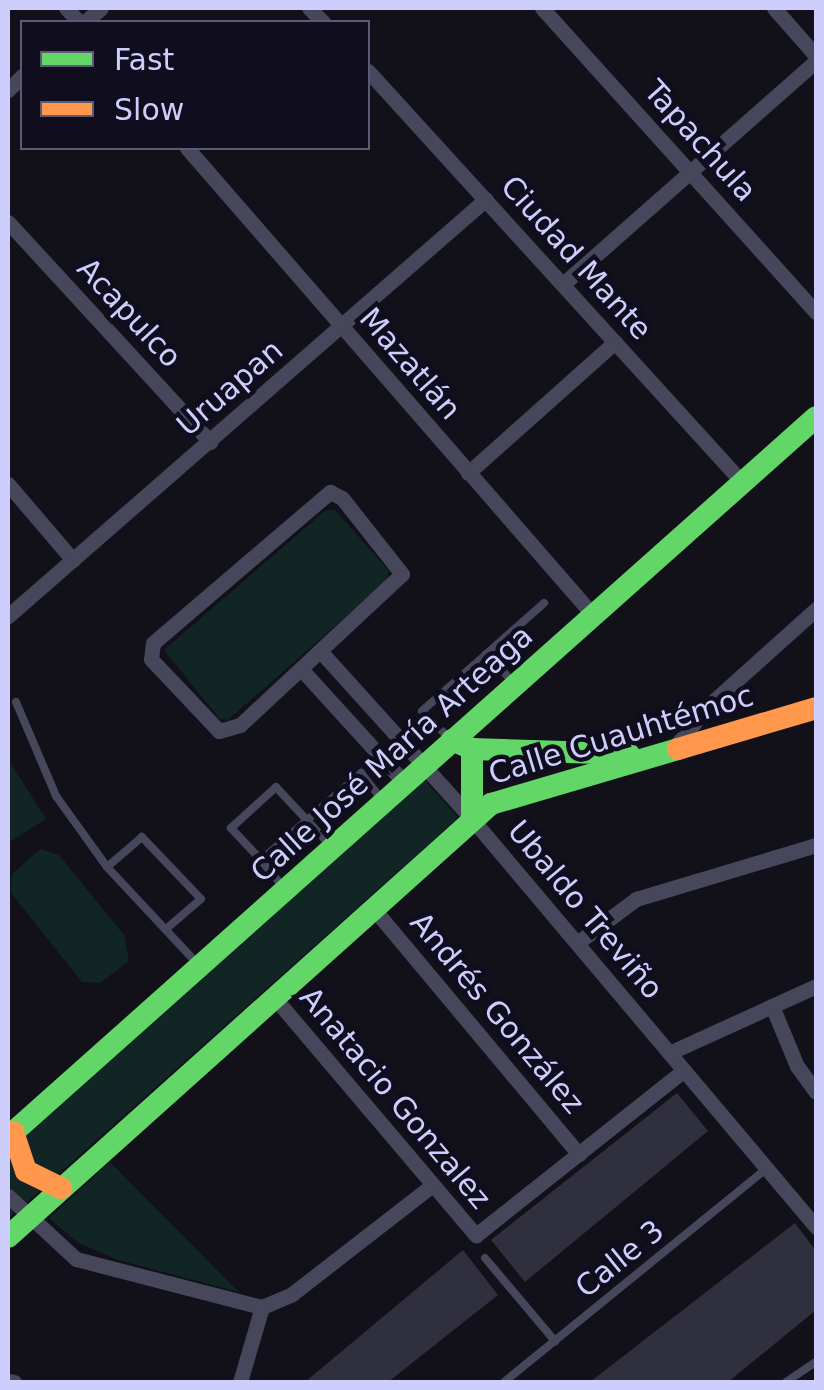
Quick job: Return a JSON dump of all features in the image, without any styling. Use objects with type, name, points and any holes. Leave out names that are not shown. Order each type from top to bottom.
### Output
[{"type":"street","name":"Tapachula","points":[[542,8],[816,312]]},
{"type":"street","points":[[564,284],[816,58],[774,8]]},
{"type":"street","name":"Ciudad Mante","points":[[370,73],[742,482]]},
{"type":"street","name":"Mazatlán","points":[[189,150],[593,615]]},
{"type":"street","name":"Uruapan","points":[[8,616],[486,199]]},
{"type":"street","name":"Acapulco","points":[[8,222],[210,442]]},
{"type":"street","points":[[468,472],[615,342]]},
{"type":"street","name":"Calle José María Arteaga","points":[[10,1134],[404,782],[425,765],[462,745],[515,684],[816,417]]},
{"type":"street","points":[[8,484],[73,560]]},
{"type":"street","points":[[330,492],[352,509],[402,574],[322,653],[228,734],[208,722],[150,652],[330,492]]},
{"type":"street","points":[[472,818],[462,745],[664,752],[816,609]]},
{"type":"street","name":"Ubaldo Treviño","points":[[322,653],[472,818],[764,1171],[816,1227]]},
{"type":"street","points":[[302,670],[404,782]]},
{"type":"street","name":"Calle Cuauhtémoc","points":[[274,996],[472,818],[500,800],[816,708]]},
{"type":"street","points":[[577,943],[636,899],[816,845]]},
{"type":"street","name":"Andrés González","points":[[372,908],[579,1154]]},
{"type":"street","points":[[669,1053],[816,986]]},
{"type":"street","points":[[8,1237],[274,996]]},
{"type":"street","name":"Anatacio Gonzalez","points":[[274,996],[476,1235],[579,1154]]},
{"type":"street","points":[[772,1006],[797,1066],[816,1092]]},
{"type":"street","points":[[579,1154],[684,1070]]},
{"type":"street","points":[[10,1134],[26,1171],[62,1188]]},
{"type":"street","points":[[8,1196],[28,1220],[91,1266],[262,1307],[292,1294],[432,1186]]},
{"type":"street","points":[[240,1382],[262,1307]]},
{"type":"lane","points":[[462,745],[422,711],[544,603]]},
{"type":"lane","points":[[486,654],[515,684]]},
{"type":"lane","points":[[16,702],[56,796],[106,867],[199,965]]},
{"type":"lane","points":[[261,860],[361,773],[383,801]]},
{"type":"lane","points":[[285,890],[231,828],[276,787],[332,847]]},
{"type":"lane","points":[[106,867],[142,838],[201,899],[166,930]]},
{"type":"lane","name":"Calle 3","points":[[504,1382],[764,1171]]},
{"type":"lane","points":[[484,1258],[555,1341]]},
{"type":"lane","points":[[789,1382],[816,1362]]},
{"type":"green space","points":[[326,510],[335,510],[389,571],[386,581],[228,720],[220,719],[164,650]]},
{"type":"green space","points":[[8,759],[46,819],[8,843]]},
{"type":"green space","points":[[421,776],[458,818],[8,1219],[8,1143]]},
{"type":"green space","points":[[41,849],[59,855],[124,935],[129,961],[100,983],[82,982],[11,893],[12,874]]},
{"type":"green space","points":[[110,1162],[239,1292],[118,1260],[77,1242],[49,1218]]},
{"type":"building","points":[[677,1093],[708,1131],[525,1282],[491,1240]]},
{"type":"building","points":[[795,1223],[816,1251],[816,1310],[728,1382],[590,1382]]},
{"type":"building","points":[[463,1250],[498,1295],[388,1382],[305,1382]]},
{"type":"traffic: fast","points":[[8,1137],[816,417]]},
{"type":"traffic: fast","points":[[452,740],[472,749],[629,754]]},
{"type":"traffic: fast","points":[[472,749],[472,819]]},
{"type":"traffic: fast","points":[[8,1237],[491,804],[678,749]]},
{"type":"traffic: slow","points":[[678,749],[816,708]]},
{"type":"traffic: slow","points":[[13,1132],[26,1171],[61,1188]]}]
